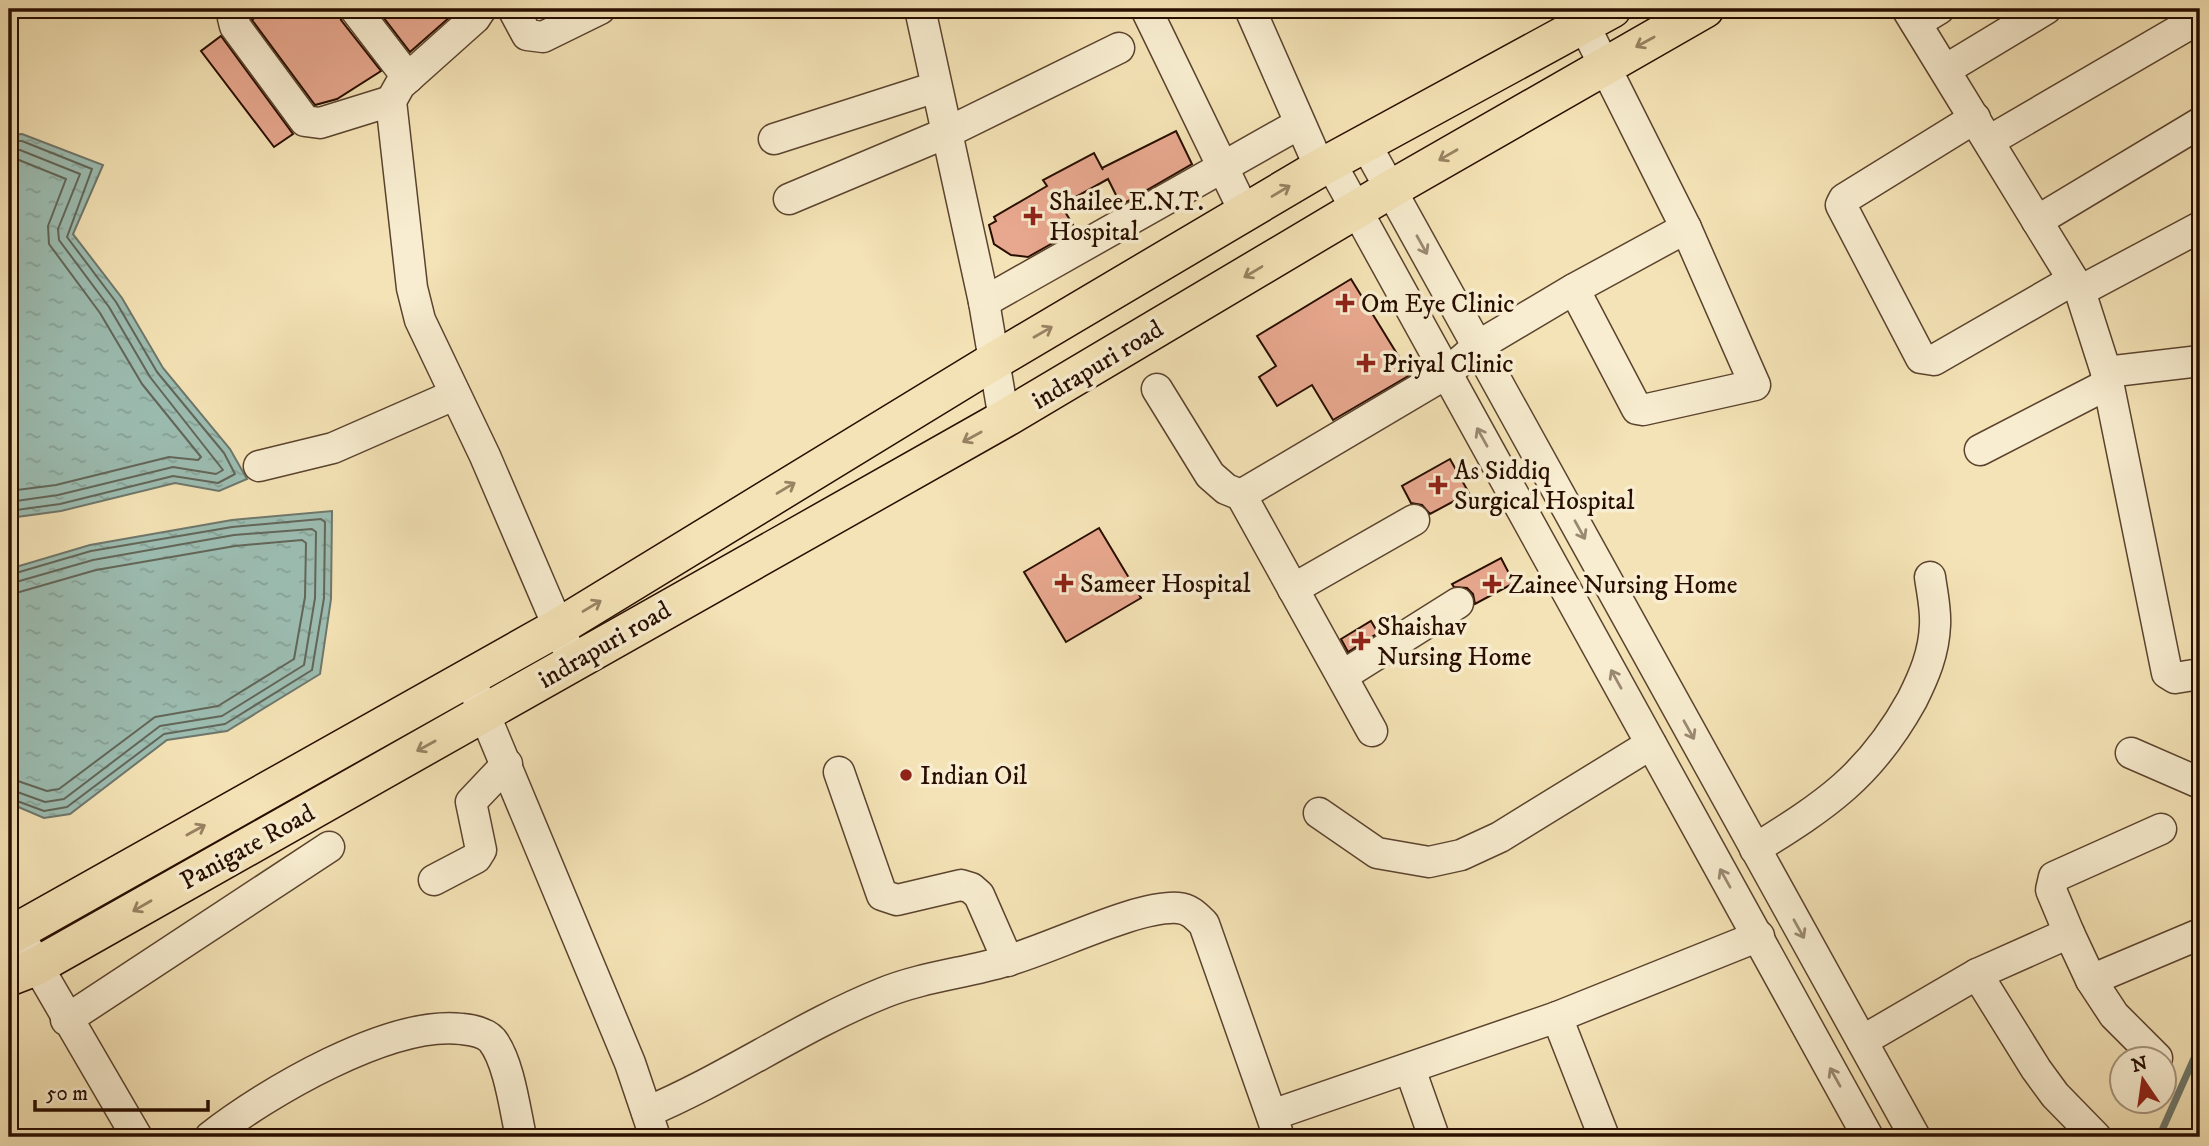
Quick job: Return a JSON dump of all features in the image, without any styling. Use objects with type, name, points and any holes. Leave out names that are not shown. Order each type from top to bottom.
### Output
[{"type":"main road","name":"indrapuri road","points":[[485,713],[1004,419],[1604,64],[1705,9]]},
{"type":"main road","name":"indrapuri road","points":[[469,677],[557,628],[994,361],[1325,165],[1591,14]]},
{"type":"main road","name":"Panigate Road","points":[[13,933],[469,677]]},
{"type":"main road","name":"Panigate Road","points":[[22,972],[485,713]]},
{"type":"street","points":[[238,9],[233,18],[235,26],[305,121],[320,123],[399,90],[475,12]]},
{"type":"street","points":[[355,9],[399,90],[412,288],[429,345],[520,533],[557,628],[574,661]]},
{"type":"street","points":[[513,9],[527,35],[535,38],[543,37],[600,9]]},
{"type":"street","points":[[920,9],[984,302],[1004,419]]},
{"type":"street","points":[[1146,9],[1245,214]]},
{"type":"street","points":[[1250,9],[1299,124],[1357,210],[1868,1137]]},
{"type":"street","points":[[1945,70],[2046,9]]},
{"type":"street","points":[[1921,13],[1945,70],[2076,285],[2107,378],[2167,673],[2175,678],[2200,674]]},
{"type":"street","points":[[1574,289],[1637,409],[1750,388],[1755,380],[1686,228],[1604,64],[1591,14]]},
{"type":"street","points":[[2200,18],[1844,199],[1841,205],[1921,358],[1934,360],[2076,285],[2200,227]]},
{"type":"street","points":[[789,199],[946,133],[1119,48]]},
{"type":"street","points":[[774,139],[936,87]]},
{"type":"street","points":[[2038,221],[2200,123]]},
{"type":"street","points":[[984,302],[1299,124]]},
{"type":"street","points":[[1365,143],[1914,1137]]},
{"type":"street","points":[[1241,495],[1447,373],[1478,346],[1574,289],[1686,228]]},
{"type":"street","points":[[1980,450],[2107,378],[2200,361]]},
{"type":"street","points":[[1157,389],[1210,475],[1226,489],[1241,495],[1372,731]]},
{"type":"street","points":[[259,466],[333,448],[454,395]]},
{"type":"street","points":[[1293,589],[1414,520]]},
{"type":"street","points":[[1755,849],[1820,809],[1868,766],[1901,720],[1928,670],[1935,624],[1930,577]]},
{"type":"street","points":[[1342,677],[1458,603]]},
{"type":"street","points":[[469,677],[630,1062],[651,1125],[693,1093],[790,1037],[886,992],[1008,961],[1143,913],[1179,908],[1192,912],[1204,924],[1275,1126],[1410,1069],[1557,1017],[1759,936]]},
{"type":"street","points":[[1318,813],[1377,853],[1429,862],[1461,855],[1500,837],[1651,744]]},
{"type":"street","points":[[2131,753],[2200,783]]},
{"type":"street","points":[[434,880],[475,858],[481,850],[471,802],[507,764]]},
{"type":"street","points":[[839,772],[882,895],[897,900],[961,885],[971,888],[979,895],[1008,961]]},
{"type":"street","points":[[2143,1044],[2114,1015],[2091,980],[2051,890],[2054,877],[2161,829]]},
{"type":"street","points":[[66,1020],[329,847]]},
{"type":"street","points":[[13,933],[22,972],[66,1020],[137,1137]]},
{"type":"street","points":[[1862,1041],[1977,974],[2069,933]]},
{"type":"street","points":[[2091,980],[2200,934]]},
{"type":"street","points":[[1977,974],[2042,1078],[2096,1137]]},
{"type":"street","points":[[1557,1017],[1604,1137]]},
{"type":"street","points":[[210,1137],[272,1096],[370,1045],[413,1032],[450,1027],[474,1030],[491,1038],[501,1058],[521,1137]]},
{"type":"street","points":[[1410,1069],[1434,1137]]},
{"type":"water","points":[[22,134],[103,165],[73,234],[122,298],[163,368],[230,449],[247,479],[219,491],[175,483],[61,511],[9,518],[9,135]]},
{"type":"water","points":[[332,511],[331,599],[320,674],[227,731],[167,740],[70,814],[44,818],[9,803],[9,569],[90,545],[232,520]]},
{"type":"building","points":[[264,9],[338,9],[341,20],[381,71],[337,99],[315,105],[252,20]]},
{"type":"building","points":[[377,9],[459,9],[410,52]]},
{"type":"building","points":[[221,36],[293,134],[274,147],[201,51]]},
{"type":"building","points":[[1176,131],[1192,164],[1121,205],[1108,179],[1061,205],[1076,230],[1028,257],[1011,255],[994,244],[989,225],[996,221],[994,217],[1047,186],[1043,180],[1094,153],[1103,170],[1102,168]]},
{"type":"building","points":[[1351,279],[1410,375],[1333,420],[1312,385],[1277,406],[1259,377],[1276,366],[1257,336]]},
{"type":"building","points":[[1450,459],[1469,493],[1430,514],[1422,505],[1411,503],[1402,486]]},
{"type":"building","points":[[1099,528],[1141,598],[1066,642],[1024,572]]},
{"type":"building","points":[[1501,558],[1514,583],[1475,604],[1473,594],[1467,588],[1454,587],[1452,584]]},
{"type":"building","points":[[1371,621],[1378,633],[1348,652],[1341,639]]},
{"type":"waterway","points":[[2159,1137],[2200,1045]]},
{"type":"place","name":"Shailee E.N.T. Hospital","points":[[1033,216]]},
{"type":"place","name":"Om Eye Clinic","points":[[1345,303]]},
{"type":"place","name":"Priyal Clinic","points":[[1366,363]]},
{"type":"place","name":"As Siddiq Surgical Hospital","points":[[1438,485]]},
{"type":"place","name":"Sameer Hospital","points":[[1064,583]]},
{"type":"place","name":"Zainee Nursing Home","points":[[1492,584]]},
{"type":"place","name":"Shaishav Nursing Home","points":[[1361,641]]},
{"type":"place","name":"Indian Oil","points":[[906,775]]}]
